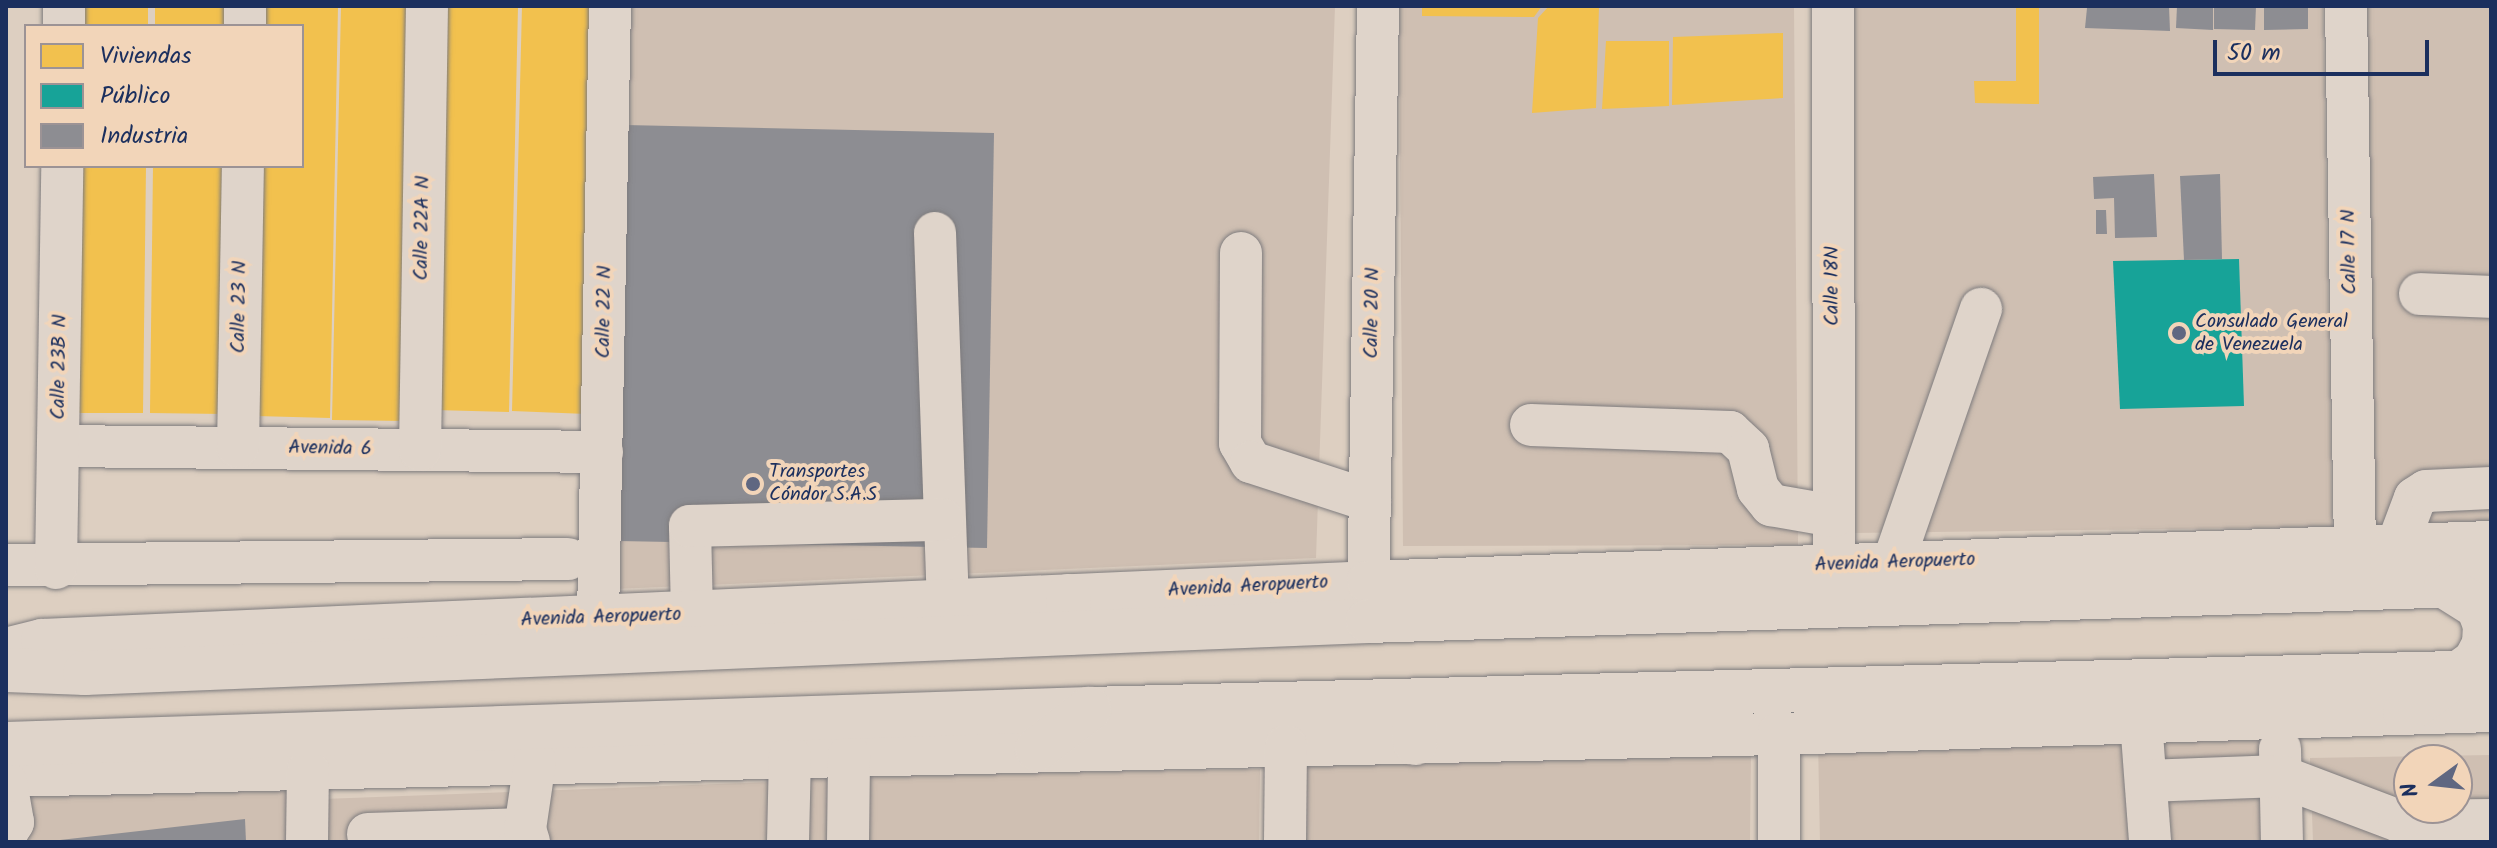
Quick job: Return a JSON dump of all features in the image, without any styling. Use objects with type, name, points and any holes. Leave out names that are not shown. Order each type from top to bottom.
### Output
[{"type":"main road","name":"Avenida Aeropuerto","points":[[6,670],[85,673],[1069,614],[1368,601],[2491,584]]},
{"type":"main road","points":[[2446,587],[2464,594],[2485,625],[2475,661],[2476,673]]},
{"type":"main road","points":[[2405,713],[2476,673]]},
{"type":"main road","points":[[6,744],[1089,709],[1414,722],[2476,673]]},
{"type":"main road","points":[[1037,749],[1089,709]]},
{"type":"street","name":"Calle 22A N","points":[[420,450],[427,6]]},
{"type":"street","name":"Calle 22 N","points":[[598,618],[610,6]]},
{"type":"street","name":"Calle 20 N","points":[[1368,601],[1378,6]]},
{"type":"street","name":"Calle 18N","points":[[1833,6],[1834,565]]},
{"type":"street","name":"Calle 17 N","points":[[2346,6],[2355,547]]},
{"type":"street","name":"Calle 23B N","points":[[56,568],[62,168]]},
{"type":"street","name":"Calle 23 N","points":[[238,447],[243,168]]},
{"type":"street","points":[[935,233],[948,602]]},
{"type":"street","points":[[1241,253],[1240,443],[1251,462],[1370,501]]},
{"type":"street","points":[[2420,294],[2491,297]]},
{"type":"street","points":[[1893,563],[1981,309]]},
{"type":"street","points":[[1531,425],[1730,432],[1748,449],[1758,489],[1771,505],[1834,516]]},
{"type":"street","name":"Avenida 6","points":[[59,446],[602,452]]},
{"type":"street","points":[[2397,546],[2415,498],[2426,491],[2491,488]]},
{"type":"street","points":[[692,614],[690,526],[943,520]]},
{"type":"street","name":"Avenida Aeropuerto","points":[[1368,601],[1834,565],[2491,542]]},
{"type":"street","points":[[6,565],[56,568],[568,559]]},
{"type":"street","name":"Avenida Aeropuerto","points":[[6,649],[42,640],[948,602],[1069,614]]},
{"type":"street","points":[[2146,781],[2405,713],[2491,711]]},
{"type":"street","points":[[2141,721],[2150,842]]},
{"type":"street","points":[[6,834],[13,822],[6,779],[535,761],[1286,746],[1414,722],[1779,734],[2141,721],[2280,746],[2491,739]]},
{"type":"street","points":[[1779,734],[1779,842]]},
{"type":"street","points":[[6,744],[6,754]]},
{"type":"street","points":[[1285,842],[1286,746]]},
{"type":"street","points":[[2280,746],[2399,821],[2491,820]]},
{"type":"street","points":[[2280,746],[2282,842]]},
{"type":"street","points":[[848,842],[849,755]]},
{"type":"street","points":[[788,842],[790,756]]},
{"type":"street","points":[[368,834],[525,838],[535,761]]},
{"type":"street","points":[[307,842],[308,770]]},
{"type":"shaded area","points":[[625,6],[1335,6],[1316,558],[614,589]]},
{"type":"shaded area","points":[[1399,6],[1794,6],[1798,545],[1403,546]]},
{"type":"shaded area","points":[[1845,6],[2323,6],[2332,527],[1852,533]]},
{"type":"shaded area","points":[[2361,6],[2491,6],[2491,527],[2365,530]]},
{"type":"shaded area","points":[[2271,736],[2272,842],[1820,842],[1818,741]]},
{"type":"shaded area","points":[[1751,747],[1750,842],[1280,842],[1280,758]]},
{"type":"shaded area","points":[[2473,755],[2491,755],[2491,842],[2313,842],[2310,758],[2393,757],[2393,824],[2473,824]]},
{"type":"shaded area","points":[[1260,769],[1259,842],[793,842],[794,776]]},
{"type":"shaded area","points":[[773,782],[772,842],[323,842],[323,799]]},
{"type":"shaded area","points":[[295,788],[293,842],[6,842],[6,795]]},
{"type":"building: Viviendas","points":[[73,6],[148,6],[148,24],[73,24]]},
{"type":"building: Viviendas","points":[[155,6],[229,6],[229,24],[155,24]]},
{"type":"building: Viviendas","points":[[264,6],[338,6],[330,418],[256,416],[261,168],[304,168],[304,24],[264,24]]},
{"type":"building: Viviendas","points":[[341,6],[415,6],[407,421],[332,420]]},
{"type":"building: Viviendas","points":[[444,6],[518,6],[509,412],[435,410]]},
{"type":"building: Viviendas","points":[[522,6],[596,6],[587,414],[512,411]]},
{"type":"building: Viviendas","points":[[1422,6],[1542,6],[1534,17],[1422,16]]},
{"type":"building: Viviendas","points":[[1549,6],[1599,6],[1596,108],[1532,113],[1538,18]]},
{"type":"building: Viviendas","points":[[2016,6],[2039,6],[2039,104],[1975,103],[1974,81],[2016,81]]},
{"type":"building: Viviendas","points":[[1783,33],[1783,98],[1672,105],[1673,37]]},
{"type":"building: Viviendas","points":[[1606,41],[1669,41],[1669,106],[1602,109]]},
{"type":"building: Viviendas","points":[[72,168],[146,168],[143,413],[69,413]]},
{"type":"building: Viviendas","points":[[153,168],[227,168],[224,414],[150,413]]},
{"type":"building: Público","name":"Consulado General de Venezuela","points":[[2239,259],[2244,406],[2120,409],[2113,261]]},
{"type":"building: Industria","points":[[2169,6],[2170,31],[2085,28],[2087,8]]},
{"type":"building: Industria","points":[[2177,6],[2213,6],[2213,30],[2176,28]]},
{"type":"building: Industria","points":[[2214,6],[2256,6],[2255,30],[2214,29]]},
{"type":"building: Industria","points":[[2264,6],[2308,6],[2308,29],[2264,30]]},
{"type":"building: Industria","points":[[625,125],[994,133],[987,548],[618,541]]},
{"type":"building: Industria","points":[[2154,174],[2157,237],[2115,238],[2114,198],[2094,199],[2093,177]]},
{"type":"building: Industria","points":[[2220,174],[2222,259],[2184,260],[2180,176]]},
{"type":"building: Industria","points":[[2096,210],[2106,210],[2107,234],[2096,234]]},
{"type":"building: Industria","points":[[245,819],[246,842],[60,842],[60,840]]},
{"type":"place","name":"Consulado General de Venezuela","points":[[2179,333]]},
{"type":"place","name":"Transportes Cóndor S.A.S","points":[[753,484]]}]
